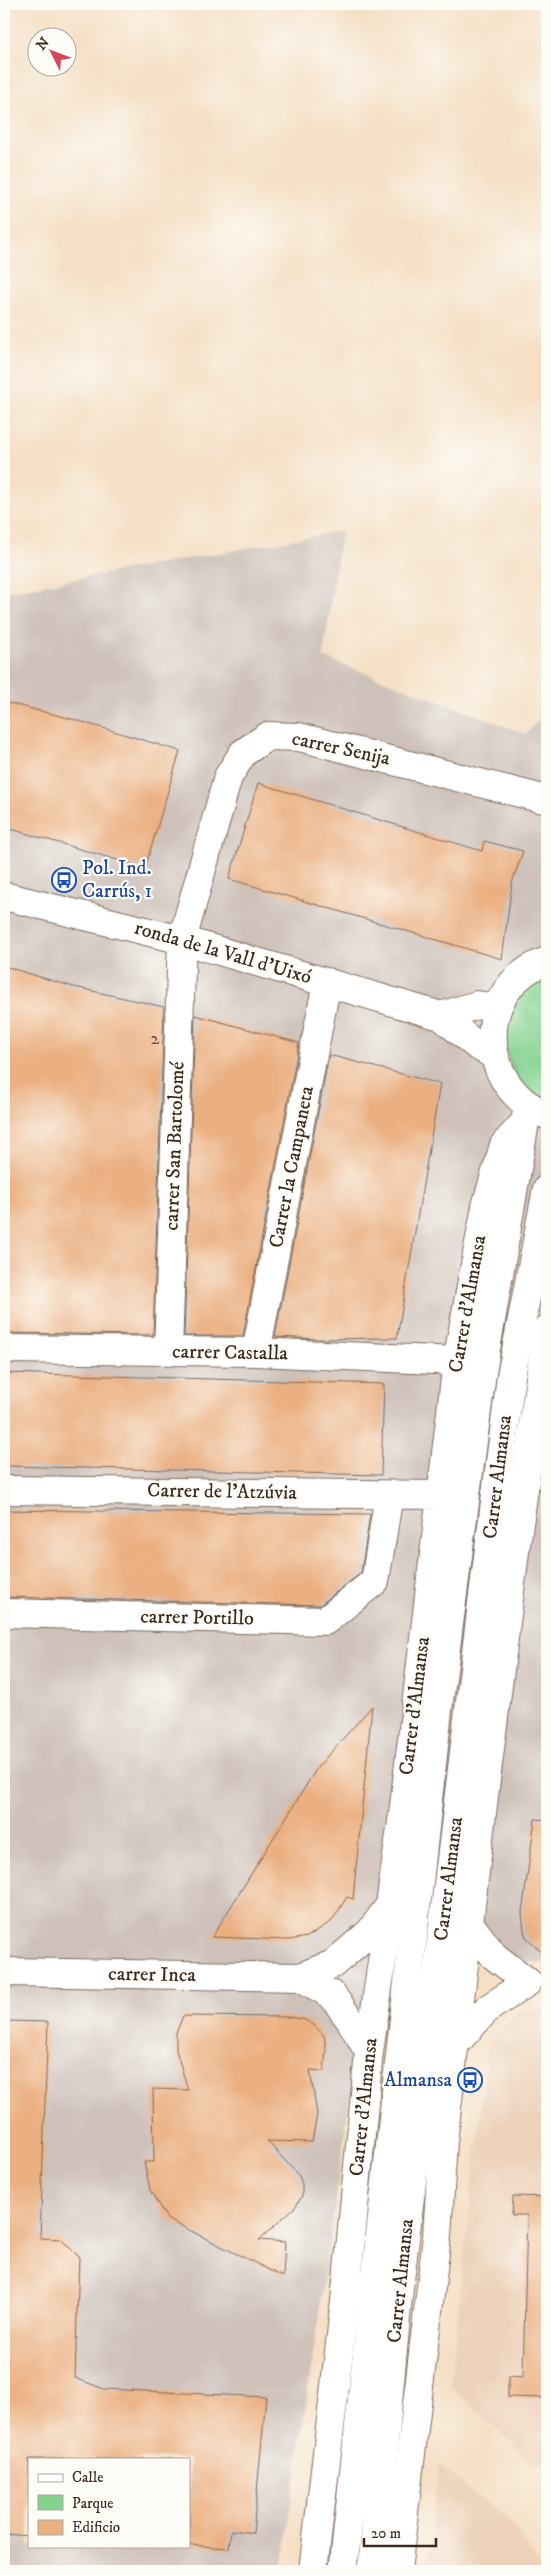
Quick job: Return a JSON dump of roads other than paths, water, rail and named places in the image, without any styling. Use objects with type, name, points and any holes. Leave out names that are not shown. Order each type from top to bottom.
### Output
[{"type":"street","name":"carrer Senija","points":[[182,940],[228,777],[243,753],[268,736],[299,737],[547,800]]},
{"type":"street","name":"ronda de la Vall d'Uixó","points":[[4,896],[182,940],[441,1016],[476,1045],[494,1056]]},
{"type":"street","name":"carrer San Bartolomé","points":[[168,1352],[182,940]]},
{"type":"street","points":[[533,1114],[513,1092],[500,1072],[494,1056],[493,1031],[497,1008],[503,994],[527,970],[547,961]]},
{"type":"street","name":"Carrer la Campaneta","points":[[256,1352],[327,982]]},
{"type":"street","points":[[441,1016],[477,1005],[497,1008]]},
{"type":"street","name":"Carrer d'Almansa","points":[[313,2571],[345,2301],[369,2052],[403,1814],[439,1495],[457,1360],[486,1206],[504,1145],[533,1114]]},
{"type":"street","name":"Carrer d'Almansa","points":[[343,2571],[439,1701],[482,1373],[533,1114]]},
{"type":"street","name":"Carrer Almansa","points":[[372,2571],[398,2298],[511,1376],[547,1189]]},
{"type":"street","points":[[397,2571],[437,2236],[443,2142],[469,1923],[515,1552],[547,1330]]},
{"type":"street","name":"carrer Castalla","points":[[4,1349],[256,1352],[457,1360]]},
{"type":"street","name":"Carrer de l'Atzúvia","points":[[4,1490],[439,1495]]},
{"type":"street","name":"carrer Portillo","points":[[4,1613],[326,1621],[376,1581],[389,1495]]},
{"type":"street","points":[[300,1978],[333,1964],[370,1932],[389,1906]]},
{"type":"street","points":[[469,1923],[494,1956],[538,1982]]},
{"type":"street","name":"carrer Inca","points":[[4,1972],[300,1978]]},
{"type":"street","points":[[300,1978],[332,1995],[369,2052]]},
{"type":"street","points":[[455,2044],[487,2009],[538,1982]]},
{"type":"street","points":[[398,2298],[437,2236]]},
{"type":"street","name":"Carrer d'Almansa","points":[[345,2301],[379,2248]]},
{"type":"place","name":"Pol. Ind. Carrús, 1","points":[[64,880]]},
{"type":"place","name":"Almansa","points":[[470,2080]]}]
